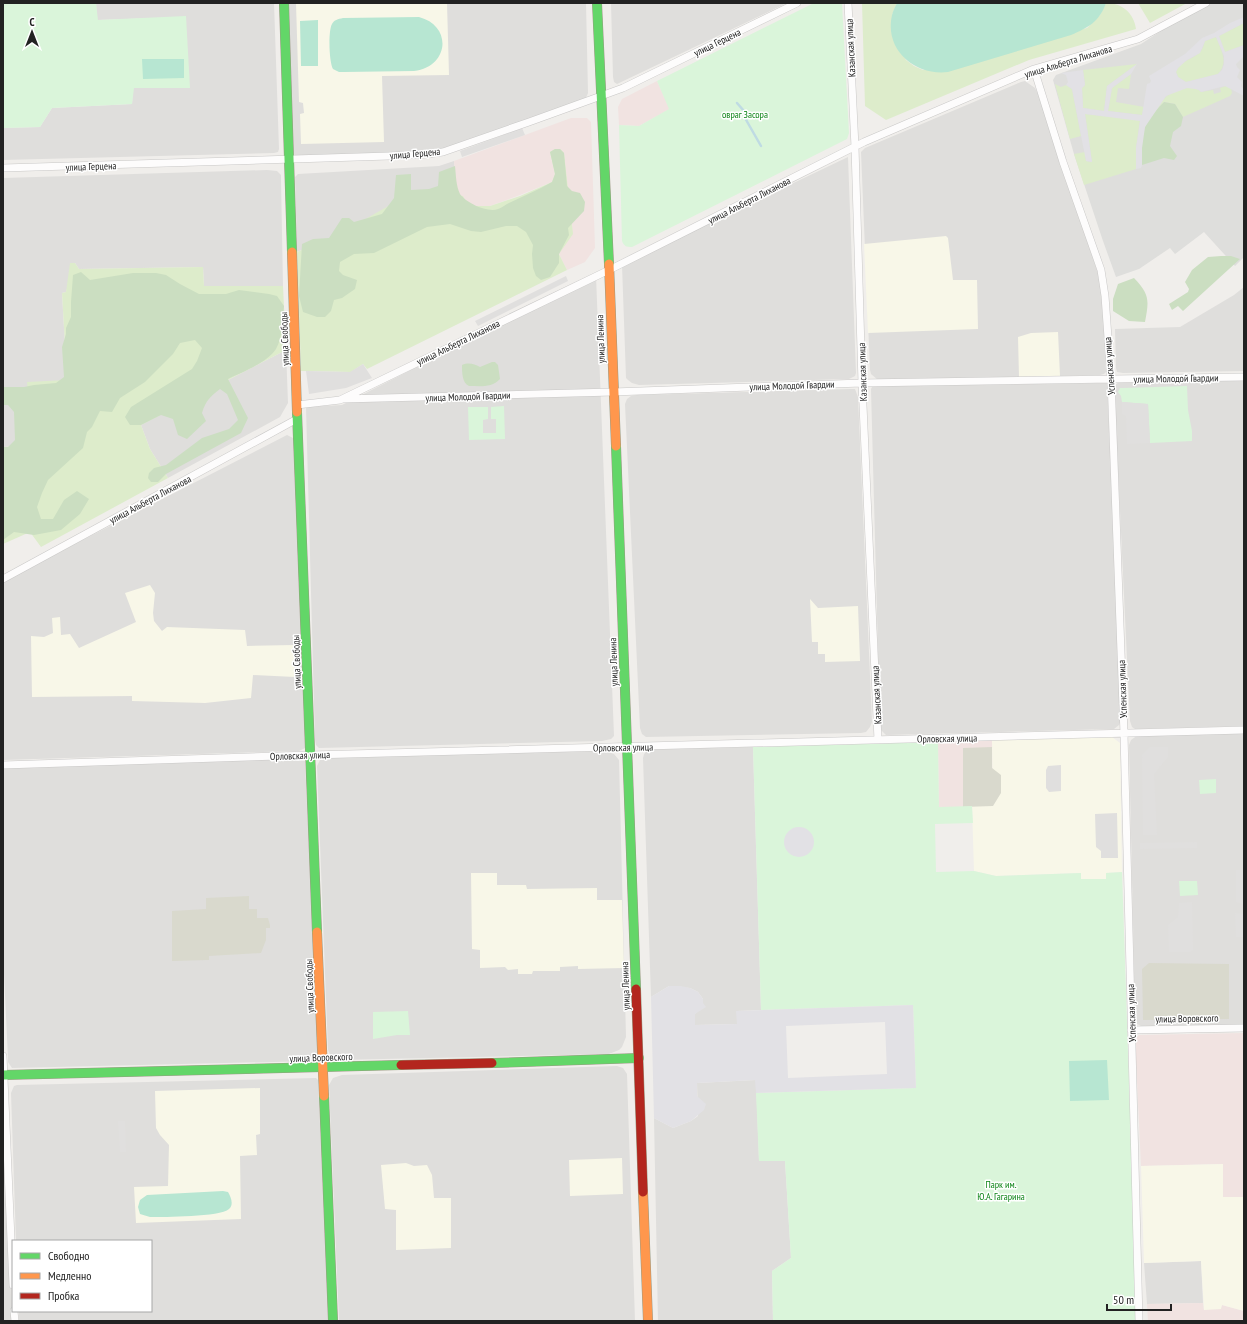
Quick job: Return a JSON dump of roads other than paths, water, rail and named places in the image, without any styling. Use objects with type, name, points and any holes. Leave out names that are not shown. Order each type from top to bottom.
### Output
[{"type":"main road","name":"улица Свободы","points":[[284,3],[297,419],[333,1321]]},
{"type":"main road","name":"улица Ленина","points":[[597,3],[609,270],[648,1321]]},
{"type":"main road","name":"улица Воровского","points":[[4,1075],[323,1068],[639,1058]]},
{"type":"street","name":"улица Герцена","points":[[3,168],[227,162],[428,154],[442,152],[522,125],[584,101],[601,97],[623,88],[797,3]]},
{"type":"street","name":"Казанская улица","points":[[848,3],[855,147],[862,383],[878,740]]},
{"type":"street","name":"улица Альберта Лиханова","points":[[297,405],[340,400],[609,270],[855,147],[1034,69],[1138,39],[1206,3]]},
{"type":"street","name":"Успенская улица","points":[[1034,69],[1063,162],[1101,270],[1111,379],[1124,734],[1139,1321]]},
{"type":"street","name":"улица Молодой Гвардии","points":[[340,400],[862,383],[1244,377]]},
{"type":"street","name":"улица Альберта Лиханова","points":[[3,579],[297,419]]},
{"type":"street","name":"Орловская улица","points":[[3,765],[311,755],[1244,730]]},
{"type":"street","name":"улица Воровского","points":[[1131,1030],[1244,1028]]},
{"type":"street","points":[[3,1056],[12,1262]]},
{"type":"waterway","points":[[737,103],[744,111],[745,118],[761,146]]},
{"type":"park label","name":"овраг Засора","points":[[745,114]]},
{"type":"park label","name":"Парк им. Ю.А. Гагарина","points":[[1001,1190]]}]
